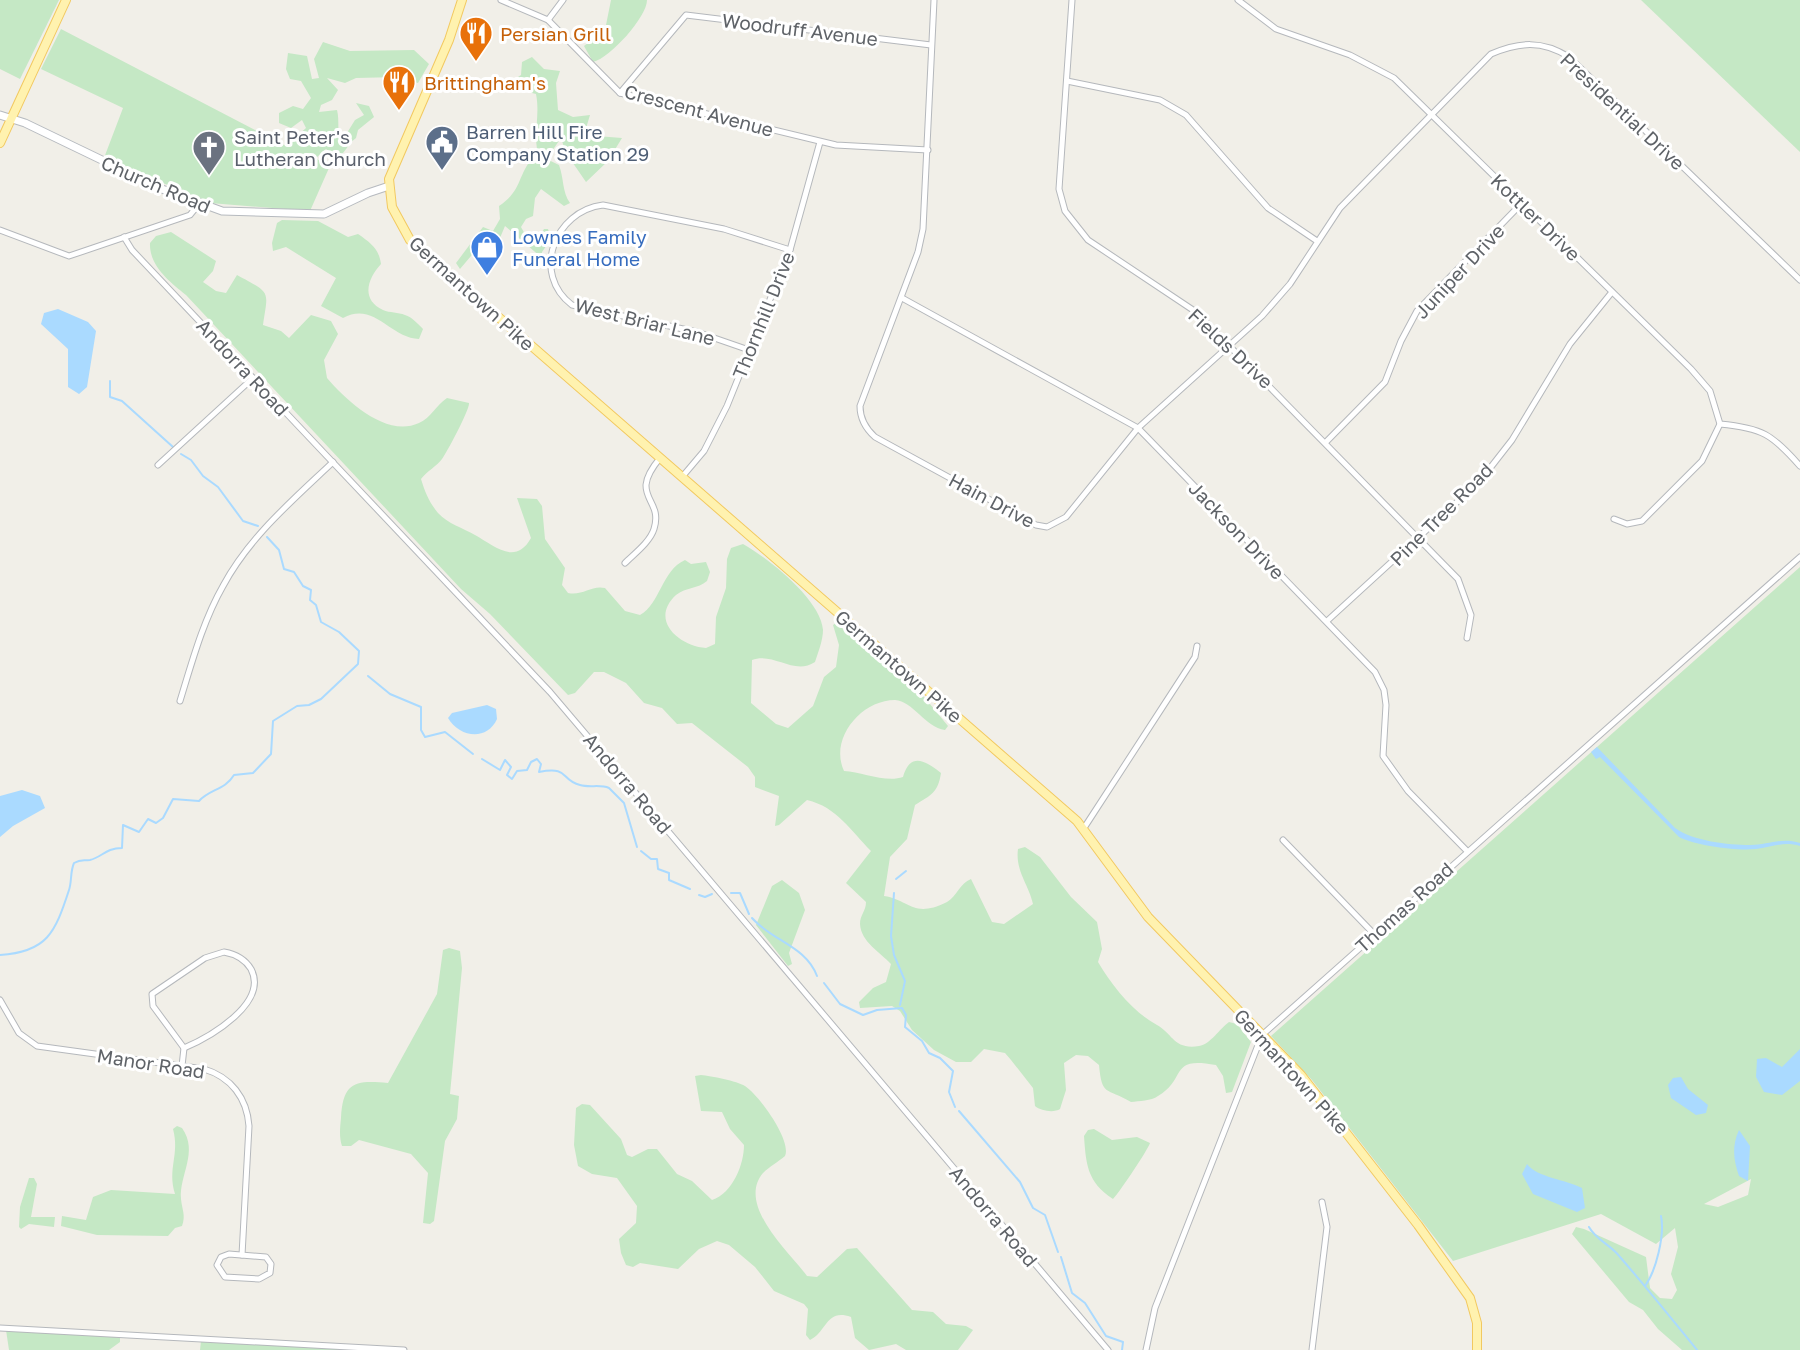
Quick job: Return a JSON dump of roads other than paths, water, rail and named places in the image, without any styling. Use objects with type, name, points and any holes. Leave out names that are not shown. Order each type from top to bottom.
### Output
[{"type":"main road","points":[[0,143],[66,0]]},
{"type":"main road","points":[[388,186],[402,144],[449,40],[462,0]]},
{"type":"main road","name":"Germantown Pike","points":[[388,186],[395,215],[420,252],[660,457],[1084,828],[1153,923],[1262,1035],[1326,1106],[1462,1286],[1476,1316],[1477,1350]]},
{"type":"street","name":"Crescent Avenue","points":[[501,0],[548,20],[620,93],[820,142],[928,149]]},
{"type":"street","points":[[548,20],[563,0]]},
{"type":"street","name":"Hain Drive","points":[[934,0],[923,229],[902,298],[860,406],[862,419],[875,437],[1012,512],[1047,527],[1060,522],[1138,428],[1231,345],[1290,284],[1340,208],[1430,115]]},
{"type":"street","name":"Fields Drive","points":[[1072,0],[1059,189],[1065,211],[1088,240],[1196,312],[1420,538],[1458,579],[1471,615],[1467,638]]},
{"type":"street","name":"Kottler Drive","points":[[1238,0],[1276,29],[1376,66],[1394,78],[1691,369],[1710,391],[1720,424]]},
{"type":"street","name":"Woodruff Avenue","points":[[620,93],[685,15],[931,45]]},
{"type":"street","name":"Presidential Drive","points":[[1430,115],[1491,54],[1516,43],[1555,48],[1569,57],[1800,280]]},
{"type":"street","points":[[1067,81],[1160,100],[1186,116],[1268,208],[1317,241]]},
{"type":"street","name":"Church Road","points":[[0,115],[199,205],[222,211],[324,214],[388,186]]},
{"type":"street","name":"Thornhill Drive","points":[[682,477],[704,451],[719,424],[790,250],[820,142]]},
{"type":"street","name":"Juniper Drive","points":[[1326,442],[1385,382],[1401,341],[1418,311],[1522,203]]},
{"type":"street","points":[[0,230],[69,256],[190,215],[199,205]]},
{"type":"street","name":"West Briar Lane","points":[[749,350],[697,332],[572,305],[562,296],[552,278],[554,242],[575,215],[584,209],[603,205],[724,229],[790,250]]},
{"type":"street","name":"Andorra Road","points":[[124,237],[132,250],[577,723],[1108,1350]]},
{"type":"street","name":"Pine Tree Road","points":[[1328,621],[1479,481],[1512,440],[1570,344],[1612,292]]},
{"type":"street","name":"Jackson Drive","points":[[902,298],[1138,428],[1375,672],[1384,690],[1383,756],[1393,775],[1467,851]]},
{"type":"street","points":[[158,465],[253,378]]},
{"type":"street","points":[[1614,519],[1627,524],[1642,522],[1702,461],[1720,424],[1748,427],[1776,438],[1800,466]]},
{"type":"street","points":[[625,563],[654,529],[655,517],[645,483],[647,473],[660,457]]},
{"type":"street","points":[[180,701],[206,623],[227,578],[266,527],[333,462]]},
{"type":"street","name":"Thomas Road","points":[[1146,1350],[1159,1298],[1262,1035],[1800,557]]},
{"type":"street","points":[[1084,828],[1195,657],[1197,646]]},
{"type":"street","points":[[1283,840],[1374,934]]},
{"type":"street","points":[[182,1066],[184,1048],[152,1004],[152,994],[209,956],[224,952],[239,957],[250,967],[254,977],[254,993],[249,1003],[184,1048]]},
{"type":"street","name":"Manor Road","points":[[0,1000],[19,1033],[37,1046],[205,1069],[221,1076],[234,1088],[245,1105],[249,1126],[242,1255]]},
{"type":"street","points":[[1312,1350],[1327,1227],[1322,1202]]},
{"type":"street","points":[[229,1254],[242,1255],[266,1257],[271,1264],[270,1273],[259,1279],[228,1278],[220,1273],[217,1265],[221,1257],[229,1254]]},
{"type":"street","points":[[0,1328],[404,1350]]},
{"type":"water","points":[[58,309],[88,322],[96,331],[87,387],[79,394],[68,387],[68,349],[41,324],[44,313]]},
{"type":"water","points":[[487,705],[496,709],[497,719],[493,726],[480,734],[459,730],[448,718],[452,713]]},
{"type":"water","points":[[1597,747],[1675,828],[1682,832],[1721,843],[1750,845],[1787,841],[1800,843],[1800,846],[1783,844],[1738,849],[1706,845],[1679,837],[1600,757],[1596,759],[1591,752]]},
{"type":"water","points":[[22,790],[40,796],[45,808],[13,826],[0,837],[0,796]]},
{"type":"water","points":[[1800,1049],[1800,1081],[1782,1095],[1764,1092],[1756,1077],[1757,1059],[1766,1058],[1782,1067]]},
{"type":"water","points":[[1681,1077],[1688,1089],[1708,1105],[1706,1113],[1696,1115],[1671,1098],[1668,1085],[1673,1078]]},
{"type":"water","points":[[1739,1130],[1750,1146],[1748,1181],[1739,1176],[1735,1164],[1734,1147]]},
{"type":"water","points":[[1527,1164],[1538,1172],[1582,1188],[1585,1208],[1577,1212],[1533,1194],[1522,1174]]},
{"type":"waterway","points":[[110,381],[110,397],[122,401],[173,447]]},
{"type":"waterway","points":[[181,454],[191,460],[203,476],[218,487],[243,521],[258,526]]},
{"type":"waterway","points":[[0,955],[29,950],[47,937],[64,905],[74,863],[94,859],[112,849],[122,848],[123,825],[139,832],[148,819],[156,823],[163,818],[173,799],[199,801],[226,784],[234,775],[253,773],[271,754],[273,721],[297,706],[309,705],[321,699],[358,664],[359,651],[339,632],[321,622],[316,605],[310,600],[311,590],[303,586],[294,572],[284,569],[279,550],[267,537]]},
{"type":"waterway","points":[[368,676],[390,694],[421,707],[421,730],[425,737],[445,732],[473,754]]},
{"type":"waterway","points":[[482,759],[500,770],[505,760],[511,767],[507,775],[512,779],[517,771],[527,770],[531,762],[537,759],[541,764],[539,772],[556,771],[580,785],[609,788],[624,803],[637,847]]},
{"type":"waterway","points":[[641,851],[651,859],[657,859],[658,869],[669,873],[669,880],[690,889]]},
{"type":"waterway","points":[[896,879],[906,871]]},
{"type":"waterway","points":[[731,893],[740,893],[749,914]]},
{"type":"waterway","points":[[894,893],[891,936],[894,955],[905,981],[900,1005]]},
{"type":"waterway","points":[[699,895],[705,897],[712,894]]},
{"type":"waterway","points":[[752,918],[805,958],[817,976]]},
{"type":"waterway","points":[[824,983],[840,1004],[863,1015],[877,1010],[902,1008],[906,1015],[905,1027],[922,1041],[929,1053],[940,1058],[953,1071],[949,1092],[955,1107]]},
{"type":"waterway","points":[[959,1111],[1020,1182],[1033,1208],[1045,1215],[1058,1252]]},
{"type":"waterway","points":[[1645,1286],[1659,1252],[1661,1216]]},
{"type":"waterway","points":[[1589,1227],[1616,1253],[1697,1350]]},
{"type":"waterway","points":[[1061,1257],[1072,1293],[1085,1303],[1106,1336],[1123,1342],[1122,1350]]},
{"type":"place","name":"Persian Grill","points":[[476,63]]},
{"type":"place","name":"Brittingham's","points":[[399,112]]},
{"type":"place","name":"Barren Hill Fire Company Station 29","points":[[442,172]]},
{"type":"place","name":"Saint Peter's Lutheran Church","points":[[209,177]]},
{"type":"place","name":"Lownes Family Funeral Home","points":[[487,277]]}]
